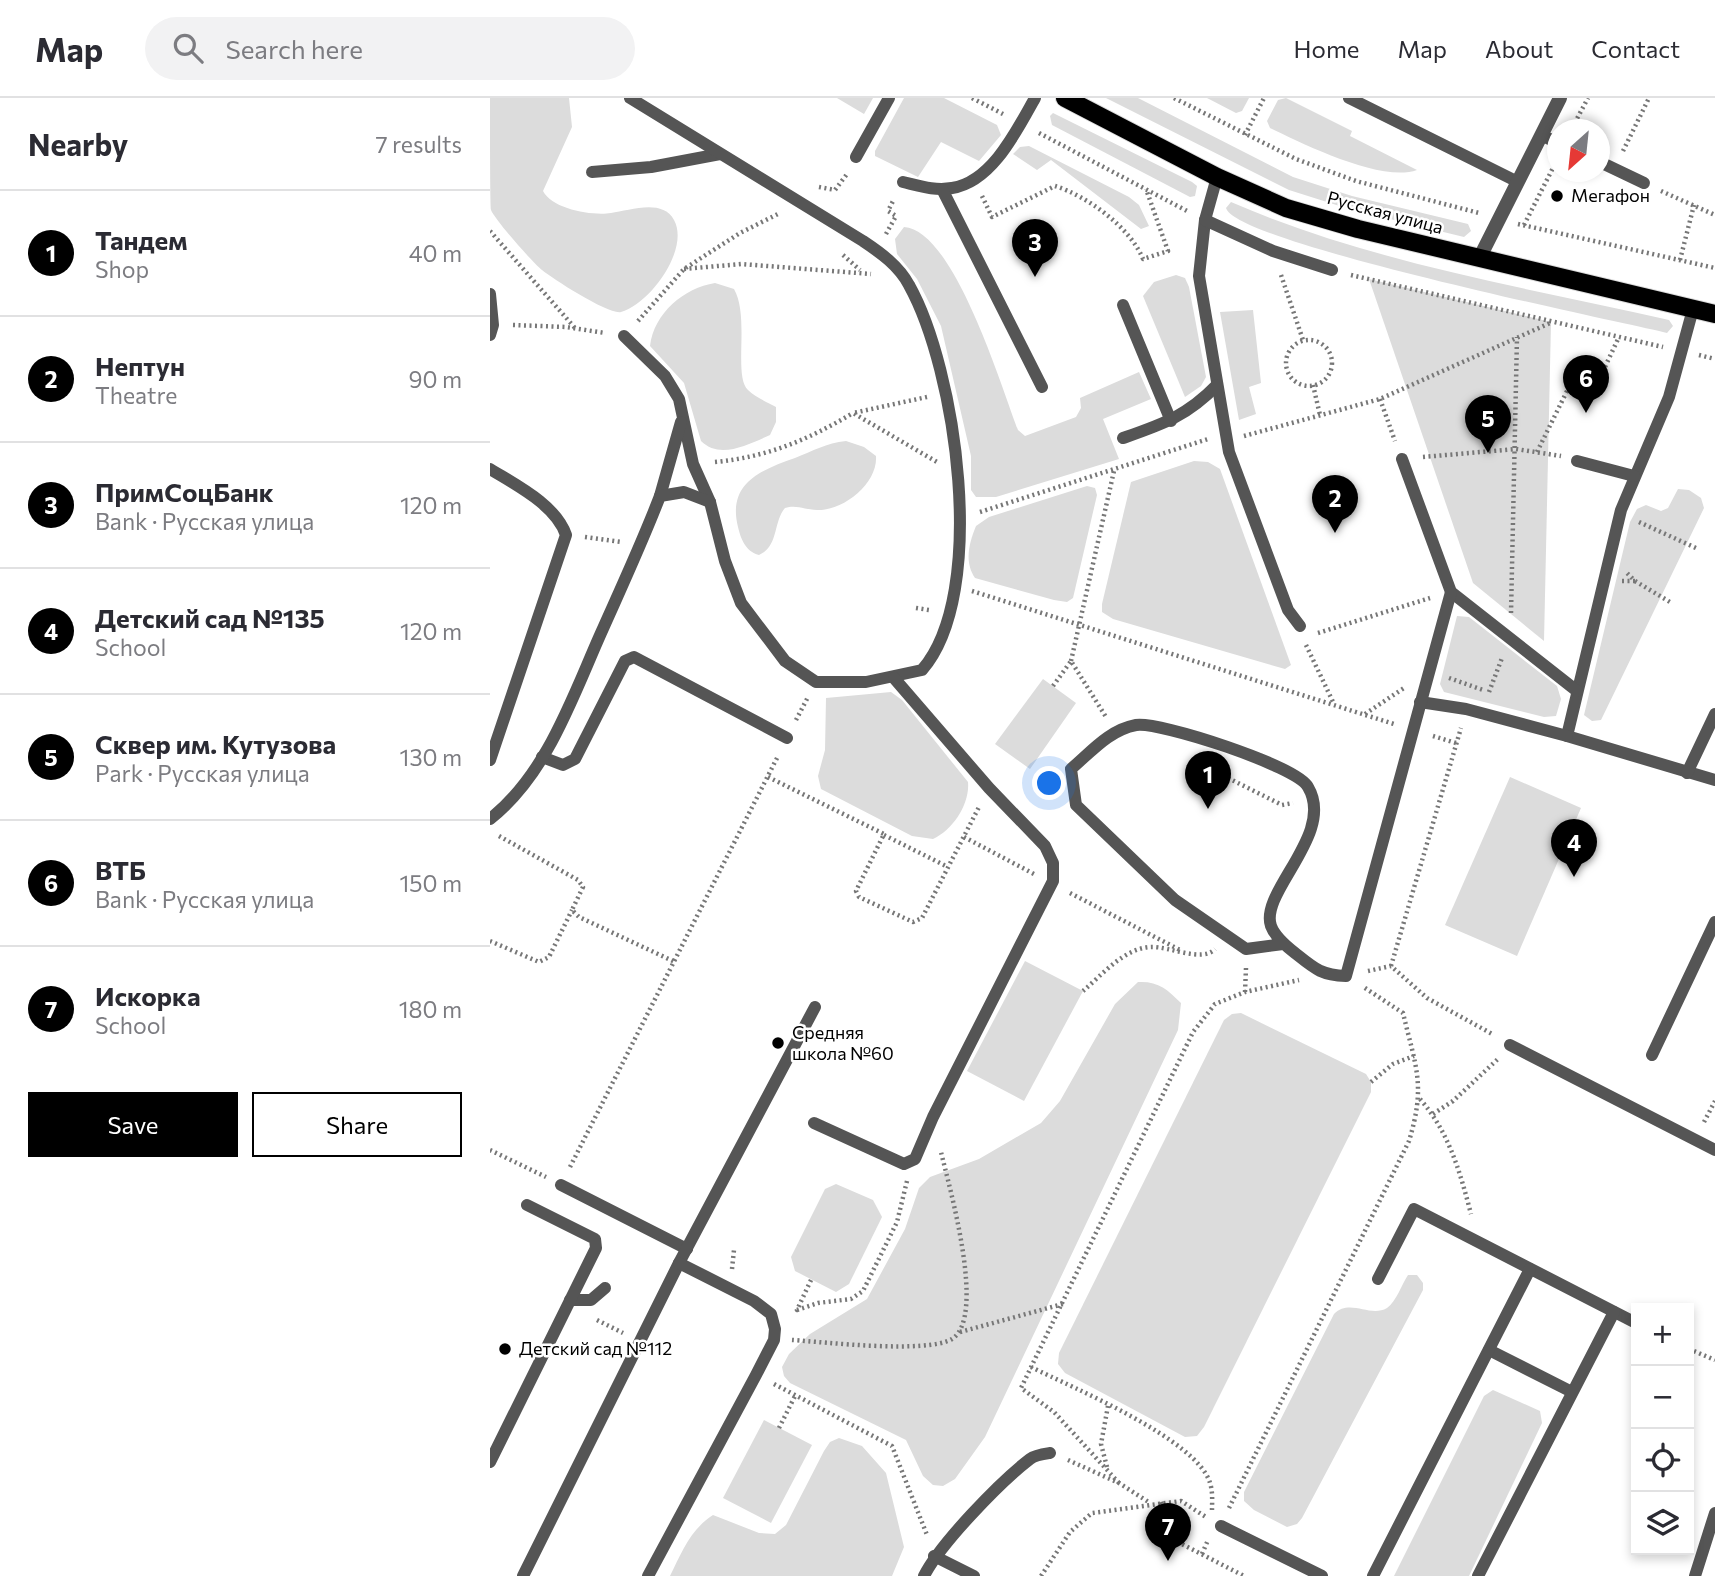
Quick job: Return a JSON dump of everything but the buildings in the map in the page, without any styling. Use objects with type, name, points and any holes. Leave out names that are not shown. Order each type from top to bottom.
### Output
[{"type":"main road","name":"Русская улица","points":[[1065,98],[1217,177],[1286,208],[1479,259],[1715,314]]},
{"type":"street","points":[[1479,259],[1560,98]]},
{"type":"lane","points":[[624,336],[672,386],[679,398],[693,464],[710,502],[725,561],[741,603],[785,661],[816,681],[866,682],[922,670],[940,642],[950,614],[959,519],[959,475],[958,452],[929,329],[909,284],[877,250],[630,98]]},
{"type":"lane","points":[[856,157],[889,98]]},
{"type":"lane","points":[[904,182],[942,189],[955,188],[974,179],[995,160],[1021,124],[1035,98]]},
{"type":"lane","points":[[1349,98],[1518,182]]},
{"type":"lane","points":[[1541,135],[1547,138]]},
{"type":"lane","points":[[592,172],[651,167],[720,154]]},
{"type":"lane","points":[[1610,167],[1644,183]]},
{"type":"lane","points":[[1217,177],[1205,220],[1199,276],[1217,384],[1230,452],[1288,610],[1300,626]]},
{"type":"lane","points":[[942,189],[1042,387]]},
{"type":"lane","points":[[1205,220],[1273,251],[1332,270]]},
{"type":"lane","points":[[490,294],[491,330]]},
{"type":"lane","points":[[1123,305],[1171,421]]},
{"type":"lane","points":[[1567,736],[1625,501],[1669,397],[1693,309]]},
{"type":"lane","points":[[1123,438],[1171,421],[1197,406],[1217,384]]},
{"type":"lane","points":[[490,819],[519,793],[570,702],[660,496],[682,418]]},
{"type":"lane","points":[[1402,459],[1451,592],[1577,691]]},
{"type":"lane","points":[[1577,461],[1634,476]]},
{"type":"lane","points":[[490,469],[519,487],[556,517],[566,535],[490,760]]},
{"type":"lane","points":[[660,496],[684,492],[710,502]]},
{"type":"lane","points":[[1283,944],[1246,949],[1175,900],[1076,805],[1071,769],[1115,731],[1138,724],[1168,729],[1294,774],[1308,787],[1314,815],[1311,832],[1272,906],[1270,924],[1283,944],[1323,975],[1346,976],[1451,592]]},
{"type":"lane","points":[[541,757],[563,765],[575,759],[625,661],[634,657],[787,738]]},
{"type":"lane","points":[[814,1123],[904,1164],[915,1158],[933,1117],[1052,884],[1054,870],[1051,855],[894,678]]},
{"type":"lane","points":[[1420,702],[1466,709],[1715,780]]},
{"type":"lane","points":[[1687,773],[1715,714]]},
{"type":"lane","points":[[1652,1055],[1715,922]]},
{"type":"lane","points":[[523,1576],[679,1263],[815,1007]]},
{"type":"lane","points":[[1510,1045],[1715,1150]]},
{"type":"lane","points":[[561,1185],[687,1249]]},
{"type":"lane","points":[[490,1462],[596,1248],[595,1239],[527,1206]]},
{"type":"lane","points":[[1378,1279],[1414,1209],[1631,1320]]},
{"type":"lane","points":[[648,1576],[774,1340],[774,1321],[761,1306],[679,1263]]},
{"type":"lane","points":[[1373,1576],[1530,1269]]},
{"type":"lane","points":[[570,1300],[591,1300],[605,1288]]},
{"type":"lane","points":[[1478,1576],[1614,1312]]},
{"type":"lane","points":[[1489,1350],[1572,1392]]},
{"type":"lane","points":[[924,1576],[934,1556],[1032,1457],[1050,1453]]},
{"type":"lane","points":[[1695,1576],[1715,1513]]},
{"type":"lane","points":[[1216,1523],[1322,1576]]},
{"type":"lane","points":[[934,1556],[974,1576]]},
{"type":"path","points":[[972,98],[1205,220]]},
{"type":"path","points":[[1174,98],[1296,159],[1356,181],[1500,220],[1715,268]]},
{"type":"path","points":[[1245,135],[1264,98]]},
{"type":"path","points":[[1578,119],[1588,98]]},
{"type":"path","points":[[1614,169],[1649,98]]},
{"type":"path","points":[[1524,225],[1547,180]]},
{"type":"path","points":[[877,250],[896,216],[888,211],[904,182]]},
{"type":"path","points":[[1644,183],[1715,215]]},
{"type":"path","points":[[992,217],[1055,186],[1074,192],[1131,237],[1143,259],[1168,251],[1146,189]]},
{"type":"path","points":[[1680,260],[1694,205]]},
{"type":"path","points":[[491,330],[575,328],[624,336],[684,269],[740,233],[780,213]]},
{"type":"path","points":[[490,232],[575,328]]},
{"type":"path","points":[[1273,251],[1303,340]]},
{"type":"path","points":[[684,269],[741,264],[861,271],[909,284]]},
{"type":"path","points":[[1332,270],[1715,359]]},
{"type":"path","points":[[1268,428],[1380,399],[1551,322]]},
{"type":"path","points":[[1489,692],[1510,639],[1517,337]]},
{"type":"path","points":[[1537,452],[1569,387],[1574,380],[1604,369],[1619,337]]},
{"type":"path","points":[[1303,340],[1318,341],[1331,358],[1325,378],[1313,385],[1298,383],[1292,378],[1286,364],[1290,349],[1303,340]]},
{"type":"path","points":[[1313,385],[1320,415]]},
{"type":"path","points":[[693,464],[748,459],[773,452],[797,444],[853,413],[944,393]]},
{"type":"path","points":[[1380,399],[1402,459],[1516,449],[1577,461]]},
{"type":"path","points":[[853,413],[959,475]]},
{"type":"path","points":[[959,519],[1212,438]]},
{"type":"path","points":[[1053,686],[1071,661],[1115,470]]},
{"type":"path","points":[[1625,501],[1636,520],[1646,527],[1670,534],[1696,548]]},
{"type":"path","points":[[566,535],[639,544]]},
{"type":"path","points":[[1634,581],[1670,602]]},
{"type":"path","points":[[1300,626],[1310,632],[1322,633],[1451,592]]},
{"type":"path","points":[[993,596],[1365,714]]},
{"type":"path","points":[[1300,626],[1307,650],[1334,704]]},
{"type":"path","points":[[1071,661],[1115,731]]},
{"type":"path","points":[[561,1185],[816,681]]},
{"type":"path","points":[[1391,966],[1466,709]]},
{"type":"path","points":[[768,777],[948,867]]},
{"type":"path","points":[[1228,778],[1282,805],[1311,799]]},
{"type":"path","points":[[884,834],[856,891],[859,897],[905,921],[913,922],[922,918],[989,788]]},
{"type":"path","points":[[490,832],[578,880],[583,887],[549,957],[539,962],[490,941]]},
{"type":"path","points":[[964,837],[1180,950]]},
{"type":"path","points":[[572,910],[579,917],[675,962]]},
{"type":"path","points":[[1083,991],[1122,958],[1139,949],[1152,947],[1202,955],[1211,953],[1226,937]]},
{"type":"path","points":[[1346,976],[1391,966]]},
{"type":"path","points":[[1391,966],[1427,998],[1510,1045],[1488,1070],[1433,1114]]},
{"type":"path","points":[[1119,1483],[1054,1412],[1021,1388],[1064,1304],[1193,1032],[1215,1004],[1245,992],[1323,975]]},
{"type":"path","points":[[1202,1554],[1409,1142],[1420,1082],[1403,1013],[1346,976]]},
{"type":"path","points":[[1371,1082],[1392,1064],[1413,1056]]},
{"type":"path","points":[[1419,1098],[1433,1114],[1459,1170],[1475,1228],[1474,1241]]},
{"type":"path","points":[[933,1117],[963,1260],[966,1319],[959,1332]]},
{"type":"path","points":[[490,1150],[525,1167]]},
{"type":"path","points":[[811,1280],[797,1310],[818,1303],[851,1299],[863,1291],[897,1222],[904,1201],[909,1163]]},
{"type":"path","points":[[774,1340],[915,1346],[937,1344],[959,1332],[1064,1304]]},
{"type":"path","points":[[594,1319],[640,1341]]},
{"type":"path","points":[[1694,1351],[1715,1360]]},
{"type":"path","points":[[1031,1367],[1152,1428],[1186,1451],[1210,1481],[1216,1523]]},
{"type":"path","points":[[756,1375],[892,1446],[923,1524]]},
{"type":"path","points":[[779,1428],[795,1396]]},
{"type":"path","points":[[1108,1406],[1101,1444],[1108,1471]]},
{"type":"path","points":[[1050,1453],[1119,1483],[1150,1503]]},
{"type":"path","points":[[1041,1576],[1070,1532],[1092,1513],[1150,1503],[1181,1501],[1216,1523]]},
{"type":"path","points":[[1161,1502],[1174,1540],[1244,1576]]},
{"type":"shaded area","points":[[490,98],[569,98],[572,127],[543,191],[555,202],[573,210],[594,213],[662,209],[674,220],[678,232],[672,260],[655,287],[632,307],[621,312],[605,308],[557,281],[531,259],[494,215],[491,210]]},
{"type":"shaded area","points":[[837,98],[873,98],[864,114]]},
{"type":"shaded area","points":[[904,98],[944,98],[997,125],[1001,135],[979,161],[941,142],[918,177],[875,156],[875,151]]},
{"type":"shaded area","points":[[1106,98],[1138,98],[1293,177],[1352,196],[1468,224],[1471,231],[1464,237],[1349,209],[1289,190]]},
{"type":"shaded area","points":[[1207,98],[1249,98],[1242,111],[1236,113]]},
{"type":"shaded area","points":[[1286,98],[1352,131],[1350,136],[1417,170],[1402,173],[1364,167],[1322,152],[1270,128],[1267,121],[1278,100]]},
{"type":"shaded area","points":[[1053,113],[1192,182],[1197,186],[1195,196],[1190,197],[1052,125],[1050,116]]},
{"type":"shaded area","points":[[1029,146],[1129,197],[1139,205],[1149,226],[1141,229],[1051,160],[1037,170],[1013,154],[1020,147]]},
{"type":"shaded area","points":[[1231,202],[1283,223],[1392,257],[1669,320],[1673,326],[1667,333],[1355,260],[1246,223],[1226,208]]},
{"type":"shaded area","points":[[904,227],[923,235],[941,254],[958,281],[988,347],[1018,430],[1025,436],[1076,417],[1081,408],[1080,398],[1139,372],[1151,399],[1103,419],[1119,459],[996,497],[976,497],[971,490],[971,456],[941,326],[917,279],[897,254],[895,239]]},
{"type":"shaded area","points":[[1176,275],[1185,278],[1189,287],[1206,377],[1201,386],[1185,397],[1143,296],[1154,282]]},
{"type":"shaded area","points":[[1369,279],[1551,322],[1544,641],[1473,583]]},
{"type":"shaded area","points":[[715,283],[734,289],[739,301],[744,383],[751,393],[776,407],[776,422],[770,435],[726,450],[709,447],[701,441],[684,383],[650,346],[657,323],[672,304],[692,290]]},
{"type":"shaded area","points":[[1253,310],[1261,383],[1249,387],[1256,414],[1239,420],[1220,312]]},
{"type":"shaded area","points":[[846,441],[864,447],[876,456],[875,466],[865,485],[838,506],[813,510],[785,508],[770,546],[759,555],[750,551],[741,536],[736,512],[737,499],[742,489],[750,480],[770,468],[826,445]]},
{"type":"shaded area","points":[[1194,461],[1208,462],[1220,469],[1291,665],[1285,669],[1113,619],[1102,612],[1131,482]]},
{"type":"shaded area","points":[[1087,486],[1095,488],[1097,495],[1073,598],[1067,602],[1054,600],[975,578],[970,566],[969,552],[976,526],[989,517]]},
{"type":"shaded area","points":[[1678,489],[1689,490],[1701,498],[1704,508],[1601,720],[1592,721],[1584,715],[1630,522],[1637,509],[1646,505],[1661,511],[1668,508]]},
{"type":"shaded area","points":[[1457,616],[1469,617],[1557,686],[1561,699],[1556,716],[1544,717],[1444,692],[1440,684]]},
{"type":"shaded area","points":[[1043,679],[1076,703],[1030,769],[995,744]]},
{"type":"shaded area","points":[[891,692],[902,700],[968,782],[966,799],[959,815],[947,829],[933,839],[912,836],[821,789],[818,776],[825,750],[826,698]]},
{"type":"shaded area","points":[[1510,777],[1581,808],[1517,956],[1445,925]]},
{"type":"shaded area","points":[[1025,961],[1083,991],[1024,1101],[967,1071]]},
{"type":"shaded area","points":[[1138,982],[1162,987],[1181,1003],[1178,1030],[985,1437],[955,1479],[943,1486],[933,1485],[923,1476],[906,1440],[790,1383],[784,1376],[782,1367],[789,1354],[810,1334],[867,1299],[905,1229],[919,1188],[930,1177],[979,1159],[1041,1123],[1060,1101],[1115,1004]]},
{"type":"shaded area","points":[[1241,1013],[1366,1074],[1371,1082],[1371,1092],[1204,1427],[1197,1436],[1185,1437],[1065,1373],[1058,1364],[1059,1353],[1224,1020],[1232,1014]]},
{"type":"shaded area","points":[[836,1184],[873,1200],[882,1217],[849,1284],[836,1292],[795,1271],[791,1257],[825,1189]]},
{"type":"shaded area","points":[[1408,1275],[1417,1275],[1423,1283],[1423,1290],[1302,1518],[1297,1524],[1287,1527],[1254,1510],[1244,1501],[1244,1492],[1334,1314],[1347,1308],[1374,1311],[1387,1308]]},
{"type":"shaded area","points":[[1493,1390],[1540,1411],[1542,1423],[1469,1576],[1394,1576],[1484,1396]]},
{"type":"shaded area","points":[[764,1420],[812,1445],[771,1523],[723,1498]]},
{"type":"shaded area","points":[[839,1438],[862,1446],[886,1473],[904,1547],[892,1576],[670,1576],[692,1535],[713,1515],[759,1533],[775,1534],[786,1525],[830,1442]]},
{"type":"place","name":"Мегафон","points":[[1557,196]]},
{"type":"place","name":"ПримСоцБанк","points":[[1035,277]]},
{"type":"place","name":"ВТБ","points":[[1586,413]]},
{"type":"place","name":"Cквер им. Кутузова","points":[[1488,453]]},
{"type":"place","name":"Нептун","points":[[1335,533]]},
{"type":"place","name":"Тандем","points":[[1208,809]]},
{"type":"place","name":"Детский сад №135","points":[[1574,877]]},
{"type":"place","name":"Средняя школа №60","points":[[778,1043]]},
{"type":"place","name":"Детский сад №112","points":[[505,1349]]},
{"type":"place","name":"Искорка","points":[[1168,1561]]}]
